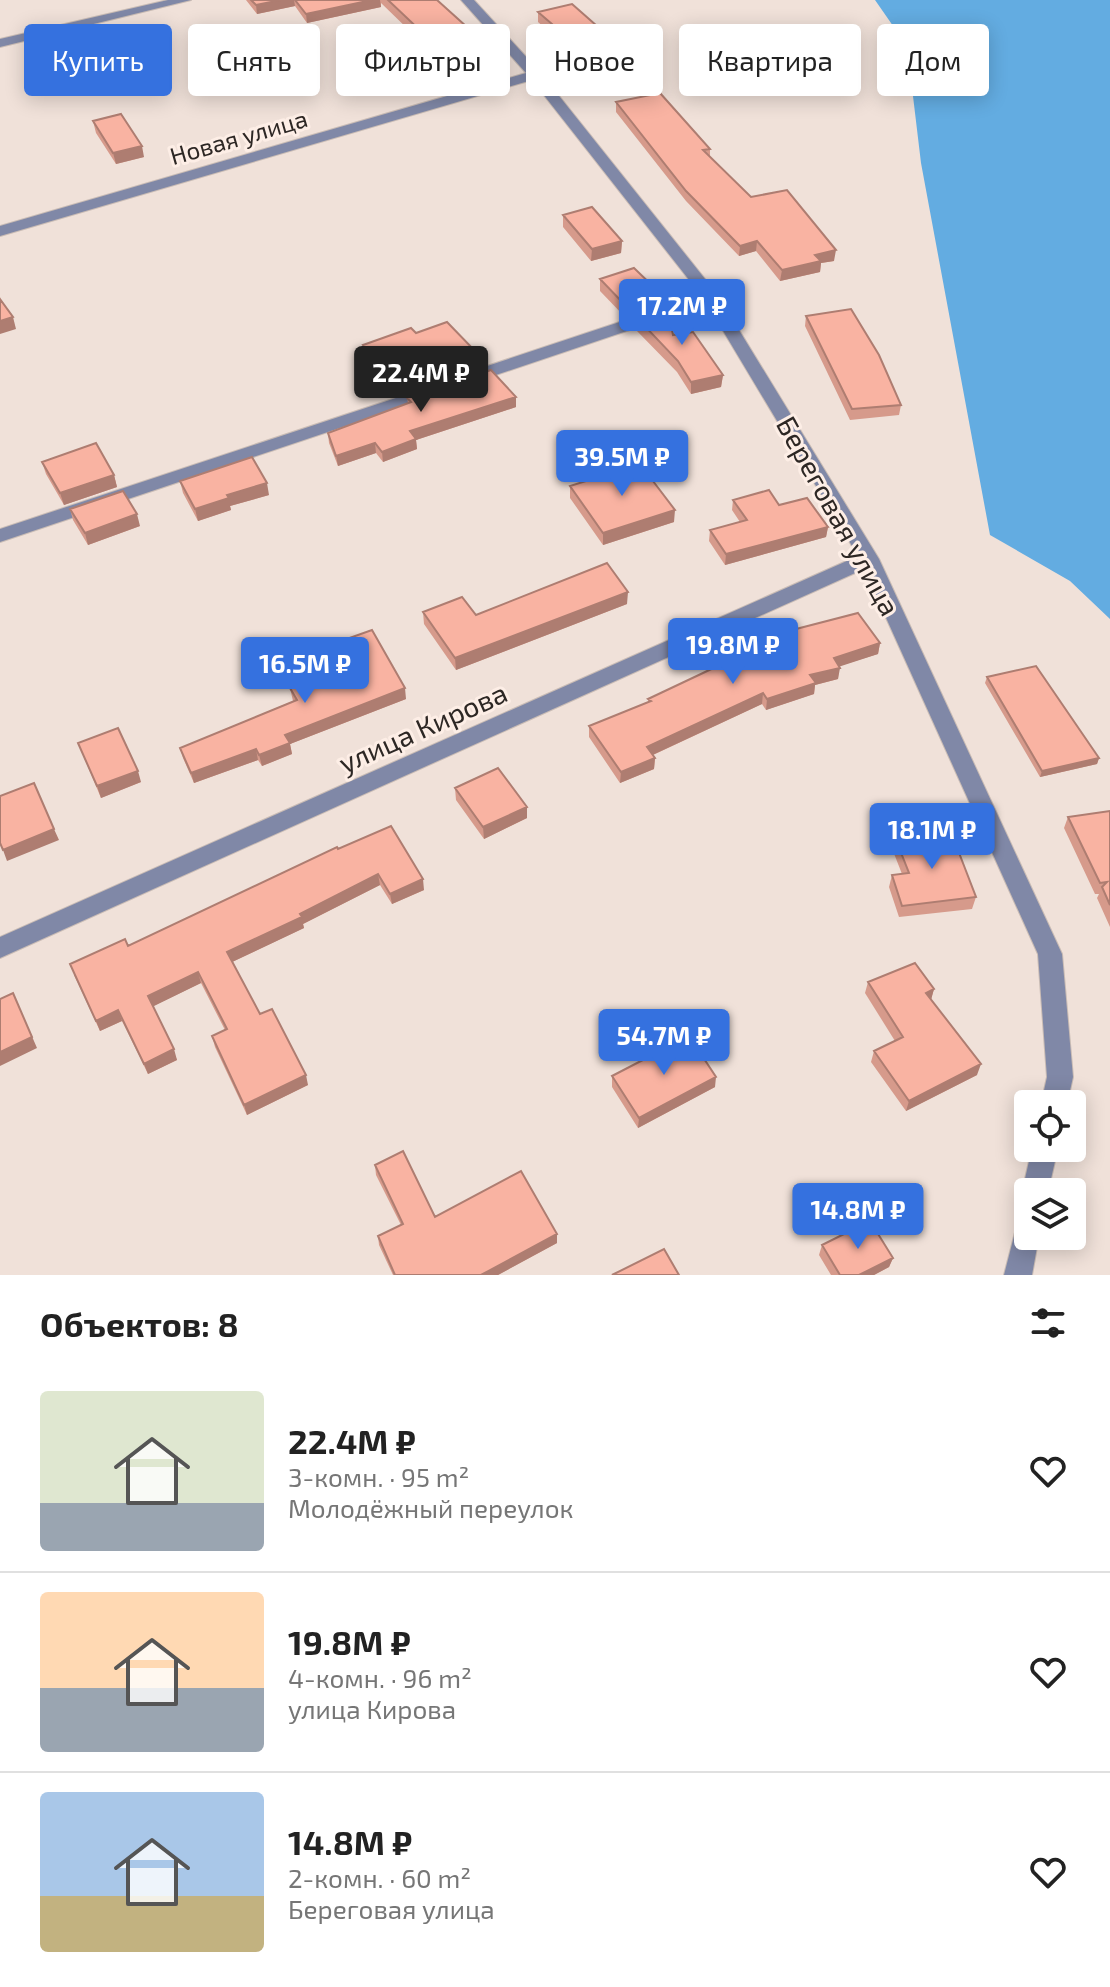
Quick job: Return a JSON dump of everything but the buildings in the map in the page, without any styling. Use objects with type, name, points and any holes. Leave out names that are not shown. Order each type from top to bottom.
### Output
[{"type":"street","points":[[0,43],[185,0]]},
{"type":"street","name":"Береговая улица","points":[[467,0],[526,65]]},
{"type":"street","name":"Новая улица","points":[[0,231],[526,78]]},
{"type":"street","name":"Береговая улица","points":[[552,96],[711,297],[869,559],[1050,954],[1060,1077],[1057,1090]]},
{"type":"street","points":[[0,536],[711,297]]},
{"type":"street","name":"улица Кирова","points":[[0,948],[869,559]]},
{"type":"street","points":[[1018,1275],[1023,1250]]},
{"type":"water","points":[[875,0],[1110,0],[1110,619],[1070,581],[990,535],[921,163],[913,96],[989,96],[989,24],[892,24]]}]
